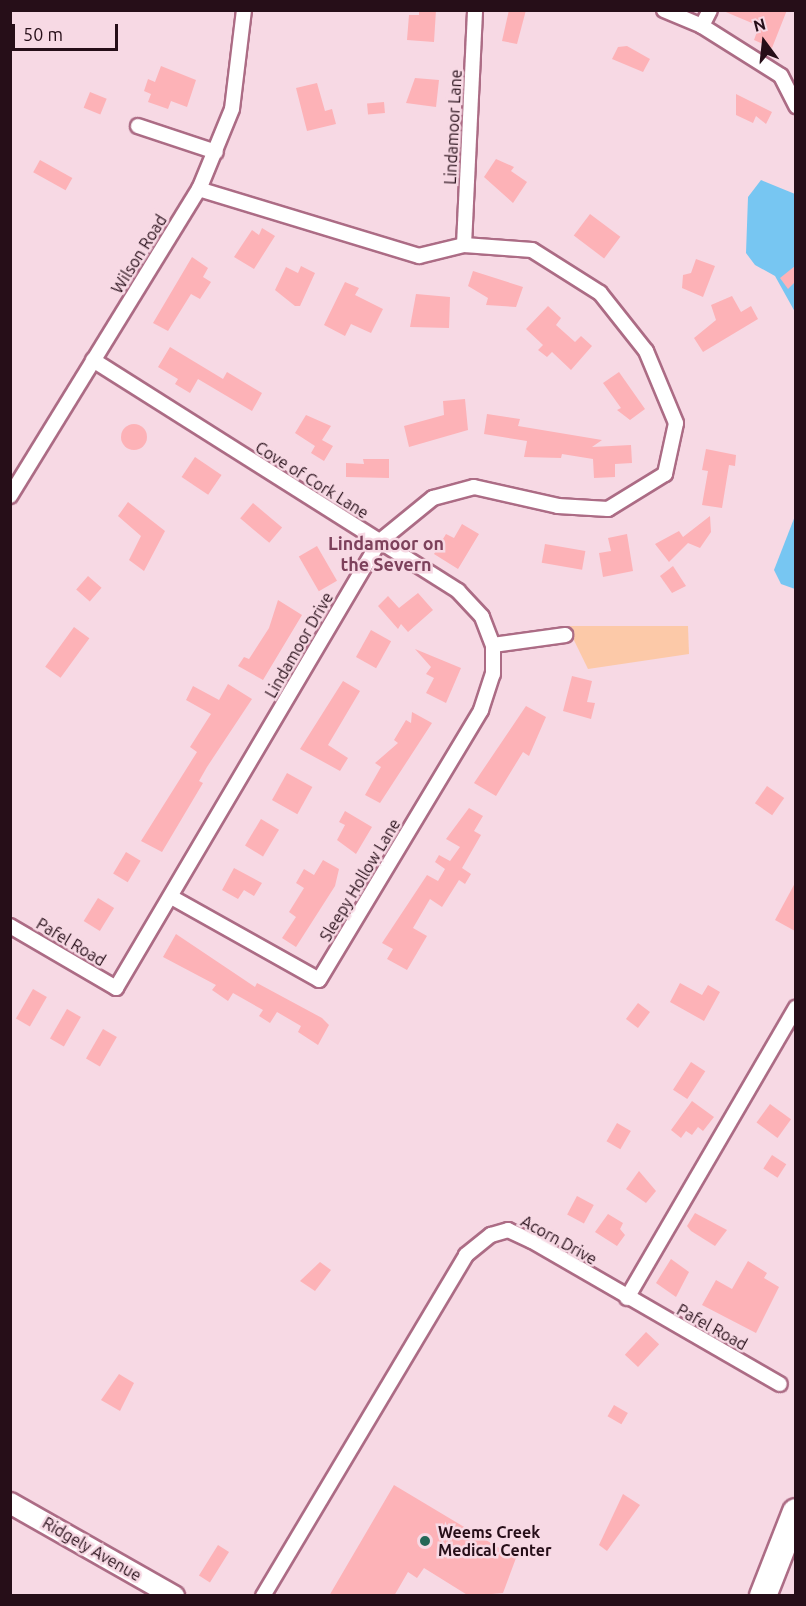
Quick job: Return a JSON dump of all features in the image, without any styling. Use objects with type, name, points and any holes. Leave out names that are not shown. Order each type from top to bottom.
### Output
[{"type":"highway","points":[[763,1596],[795,1512]]},
{"type":"highway","points":[[776,1596],[795,1538]]},
{"type":"main road","name":"Ridgely Avenue","points":[[10,1503],[174,1596]]},
{"type":"street","name":"Wilson Road","points":[[10,496],[199,189],[232,109],[244,10]]},
{"type":"street","name":"Lindamoor Lane","points":[[464,244],[475,10]]},
{"type":"street","points":[[664,10],[702,27],[781,76],[795,106]]},
{"type":"street","points":[[702,27],[710,10]]},
{"type":"street","points":[[781,76],[795,74]]},
{"type":"street","points":[[138,126],[216,152]]},
{"type":"street","name":"Lindamoor Drive","points":[[116,988],[173,898],[379,542],[433,498],[474,487],[558,507],[608,509],[665,474],[675,423],[646,351],[600,293],[532,250],[464,244],[419,256],[199,189]]},
{"type":"street","name":"Cove of Cork Lane","points":[[93,360],[458,591],[482,617],[493,645]]},
{"type":"street","points":[[493,645],[565,635]]},
{"type":"street","name":"Sleepy Hollow Lane","points":[[173,898],[319,980],[481,710],[494,674],[493,645]]},
{"type":"street","name":"Pafel Road","points":[[10,926],[116,988]]},
{"type":"street","points":[[627,1298],[795,1008]]},
{"type":"street","name":"Acorn Drive","points":[[263,1596],[477,1244],[508,1230],[627,1298]]},
{"type":"street","name":"Pafel Road","points":[[627,1298],[780,1384]]},
{"type":"shaded area","points":[[567,626],[688,626],[689,654],[588,669]]},
{"type":"water","points":[[761,180],[795,194],[795,312],[775,276],[755,265],[746,253],[748,197]]},
{"type":"water","points":[[795,516],[795,589],[781,584],[774,570]]},
{"type":"building","points":[[419,10],[436,10],[434,42],[407,40],[409,15],[419,15]]},
{"type":"building","points":[[509,10],[526,10],[517,44],[502,41]]},
{"type":"building","points":[[721,10],[787,10],[772,48],[754,40],[759,26]]},
{"type":"building","points":[[627,46],[650,59],[643,72],[612,59],[618,47]]},
{"type":"building","points":[[161,66],[196,80],[187,107],[171,101],[168,109],[148,102],[151,94],[144,91],[148,79],[155,82]]},
{"type":"building","points":[[415,78],[439,80],[436,107],[406,103]]},
{"type":"building","points":[[317,83],[325,111],[332,109],[336,124],[307,131],[296,88]]},
{"type":"building","points":[[90,92],[107,99],[100,115],[84,108]]},
{"type":"building","points":[[736,94],[772,112],[766,124],[756,116],[753,123],[736,115]]},
{"type":"building","points":[[384,102],[385,113],[368,114],[367,103]]},
{"type":"building","points":[[496,159],[514,167],[511,171],[527,182],[513,203],[484,177]]},
{"type":"building","points":[[40,160],[72,178],[66,190],[33,172]]},
{"type":"building","points":[[590,214],[620,237],[604,258],[574,236]]},
{"type":"building","points":[[262,228],[275,236],[254,269],[234,257],[252,230],[259,235]]},
{"type":"building","points":[[192,257],[208,268],[203,277],[211,282],[200,299],[191,294],[168,331],[153,323]]},
{"type":"building","points":[[696,259],[715,266],[703,297],[682,288],[683,275],[691,273]]},
{"type":"building","points":[[301,266],[315,273],[300,306],[295,306],[275,290],[286,267],[298,273]]},
{"type":"building","points":[[795,266],[795,282],[788,289],[780,278]]},
{"type":"building","points":[[473,271],[523,287],[516,307],[486,305],[488,298],[468,286]]},
{"type":"building","points":[[345,282],[359,288],[355,295],[383,309],[371,333],[351,324],[345,336],[324,325]]},
{"type":"building","points":[[416,294],[450,297],[449,328],[410,327]]},
{"type":"building","points":[[732,296],[741,312],[751,306],[758,319],[703,352],[694,338],[716,320],[711,305]]},
{"type":"building","points":[[548,306],[561,318],[556,325],[575,342],[581,336],[592,346],[571,370],[552,352],[547,357],[538,350],[543,345],[526,329]]},
{"type":"building","points":[[170,347],[223,379],[227,372],[262,393],[252,411],[198,379],[190,393],[175,384],[178,379],[158,367]]},
{"type":"building","points":[[619,372],[645,409],[630,420],[617,410],[621,408],[603,383]]},
{"type":"building","points":[[465,399],[468,430],[409,447],[404,426],[444,415],[443,401]]},
{"type":"building","points":[[487,414],[520,419],[518,426],[602,440],[592,447],[631,445],[632,463],[615,464],[615,477],[594,478],[593,459],[562,454],[561,458],[524,457],[527,441],[484,434]]},
{"type":"building","points":[[306,415],[331,426],[322,440],[333,446],[324,461],[311,453],[315,446],[295,433]]},
{"type":"building","points":[[134,424],[143,428],[147,437],[143,446],[134,450],[125,446],[121,437],[125,428]]},
{"type":"building","points":[[706,449],[736,455],[735,466],[729,465],[722,508],[702,505],[708,471],[702,470]]},
{"type":"building","points":[[195,457],[222,475],[208,495],[182,477]]},
{"type":"building","points":[[363,459],[389,459],[389,478],[346,477],[346,463],[364,464]]},
{"type":"building","points":[[128,502],[165,531],[144,571],[129,560],[141,536],[118,516]]},
{"type":"building","points":[[253,503],[282,527],[269,543],[240,518]]},
{"type":"building","points":[[710,516],[711,532],[700,548],[688,543],[669,562],[655,544],[679,531],[683,537]]},
{"type":"building","points":[[462,524],[479,534],[458,569],[434,554],[446,534],[454,538]]},
{"type":"building","points":[[627,534],[633,571],[603,577],[599,553],[611,551],[608,538]]},
{"type":"building","points":[[545,544],[585,551],[582,570],[542,563]]},
{"type":"building","points":[[317,546],[337,581],[319,591],[299,556]]},
{"type":"building","points":[[673,566],[686,586],[672,593],[660,576]]},
{"type":"building","points":[[88,576],[102,588],[90,601],[76,590]]},
{"type":"building","points":[[418,593],[433,610],[408,632],[401,624],[398,629],[378,606],[388,596],[399,608]]},
{"type":"building","points":[[278,600],[302,615],[263,680],[238,666],[244,657],[249,659],[269,628]]},
{"type":"building","points":[[74,627],[89,638],[61,678],[45,667]]},
{"type":"building","points":[[371,630],[391,641],[376,668],[356,657]]},
{"type":"building","points":[[415,649],[461,668],[446,703],[426,693],[434,678],[426,674],[431,667]]},
{"type":"building","points":[[572,676],[592,681],[587,702],[595,703],[591,719],[563,711]]},
{"type":"building","points":[[343,681],[360,691],[328,745],[348,758],[340,771],[300,749]]},
{"type":"building","points":[[228,684],[252,699],[207,767],[199,781],[203,783],[162,852],[141,841],[197,752],[190,747],[211,714],[186,700],[193,686],[219,700]]},
{"type":"building","points":[[526,706],[546,717],[529,756],[523,752],[496,796],[474,783]]},
{"type":"building","points":[[412,712],[432,723],[380,803],[365,795],[381,767],[375,763],[398,743],[394,740],[406,720],[411,723]]},
{"type":"building","points":[[287,773],[312,787],[297,814],[272,800]]},
{"type":"building","points":[[767,786],[784,798],[772,815],[755,803]]},
{"type":"building","points":[[469,808],[483,816],[474,831],[481,835],[462,868],[471,874],[465,884],[459,880],[442,907],[430,899],[413,928],[427,936],[407,970],[387,959],[393,949],[382,943],[427,875],[438,881],[445,869],[435,862],[439,855],[450,861],[460,847],[446,839]]},
{"type":"building","points":[[345,811],[372,827],[356,854],[337,840],[345,825],[339,822]]},
{"type":"building","points":[[261,819],[279,830],[263,856],[245,846]]},
{"type":"building","points":[[126,852],[141,861],[128,882],[113,873]]},
{"type":"building","points":[[323,860],[339,869],[335,886],[296,947],[282,938],[296,917],[289,912],[304,888],[296,883],[304,869],[314,875]]},
{"type":"building","points":[[234,868],[262,883],[254,896],[244,890],[238,899],[222,890]]},
{"type":"building","points":[[795,883],[795,931],[775,920]]},
{"type":"building","points":[[98,898],[114,908],[100,931],[84,921]]},
{"type":"building","points":[[176,934],[255,987],[257,983],[322,1018],[329,1025],[318,1045],[298,1032],[301,1026],[277,1012],[270,1023],[259,1016],[263,1010],[233,993],[228,1001],[212,990],[216,985],[163,957]]},
{"type":"building","points":[[680,983],[702,995],[708,985],[720,992],[704,1021],[670,1002]]},
{"type":"building","points":[[33,989],[47,997],[30,1026],[16,1018]]},
{"type":"building","points":[[638,1003],[650,1012],[638,1028],[626,1019]]},
{"type":"building","points":[[67,1009],[81,1017],[64,1046],[50,1038]]},
{"type":"building","points":[[103,1029],[117,1037],[100,1066],[86,1058]]},
{"type":"building","points":[[691,1062],[705,1071],[687,1099],[673,1090]]},
{"type":"building","points":[[692,1101],[714,1117],[703,1131],[698,1127],[692,1135],[686,1131],[681,1138],[671,1130]]},
{"type":"building","points":[[770,1104],[791,1119],[778,1138],[756,1123]]},
{"type":"building","points":[[617,1123],[631,1131],[620,1149],[606,1141]]},
{"type":"building","points":[[772,1155],[786,1164],[778,1178],[763,1168]]},
{"type":"building","points":[[639,1171],[656,1191],[646,1203],[626,1189]]},
{"type":"building","points":[[577,1196],[594,1205],[584,1223],[567,1215]]},
{"type":"building","points":[[695,1213],[727,1230],[715,1246],[687,1226]]},
{"type":"building","points":[[608,1214],[623,1223],[620,1229],[625,1235],[617,1246],[595,1232]]},
{"type":"building","points":[[671,1259],[689,1272],[676,1297],[656,1283]]},
{"type":"building","points":[[748,1261],[767,1273],[764,1278],[779,1287],[756,1333],[702,1305],[716,1280],[732,1289]]},
{"type":"building","points":[[320,1262],[331,1270],[315,1291],[300,1281]]},
{"type":"building","points":[[646,1332],[659,1344],[638,1367],[625,1355]]},
{"type":"building","points":[[119,1374],[134,1383],[120,1411],[101,1400]]},
{"type":"building","points":[[614,1405],[628,1413],[621,1424],[608,1416]]},
{"type":"building","name":"Weems Creek Medical Center","points":[[394,1485],[516,1558],[503,1593],[469,1596],[424,1568],[417,1578],[408,1572],[394,1596],[329,1596]]},
{"type":"building","points":[[623,1494],[640,1505],[607,1551],[599,1545]]},
{"type":"building","points":[[218,1545],[229,1552],[210,1582],[199,1576]]},
{"type":"place","name":"Weems Creek Medical Center","points":[[425,1541]]},
{"type":"district","name":"Lindamoor on the Severn","points":[[386,554]]}]
